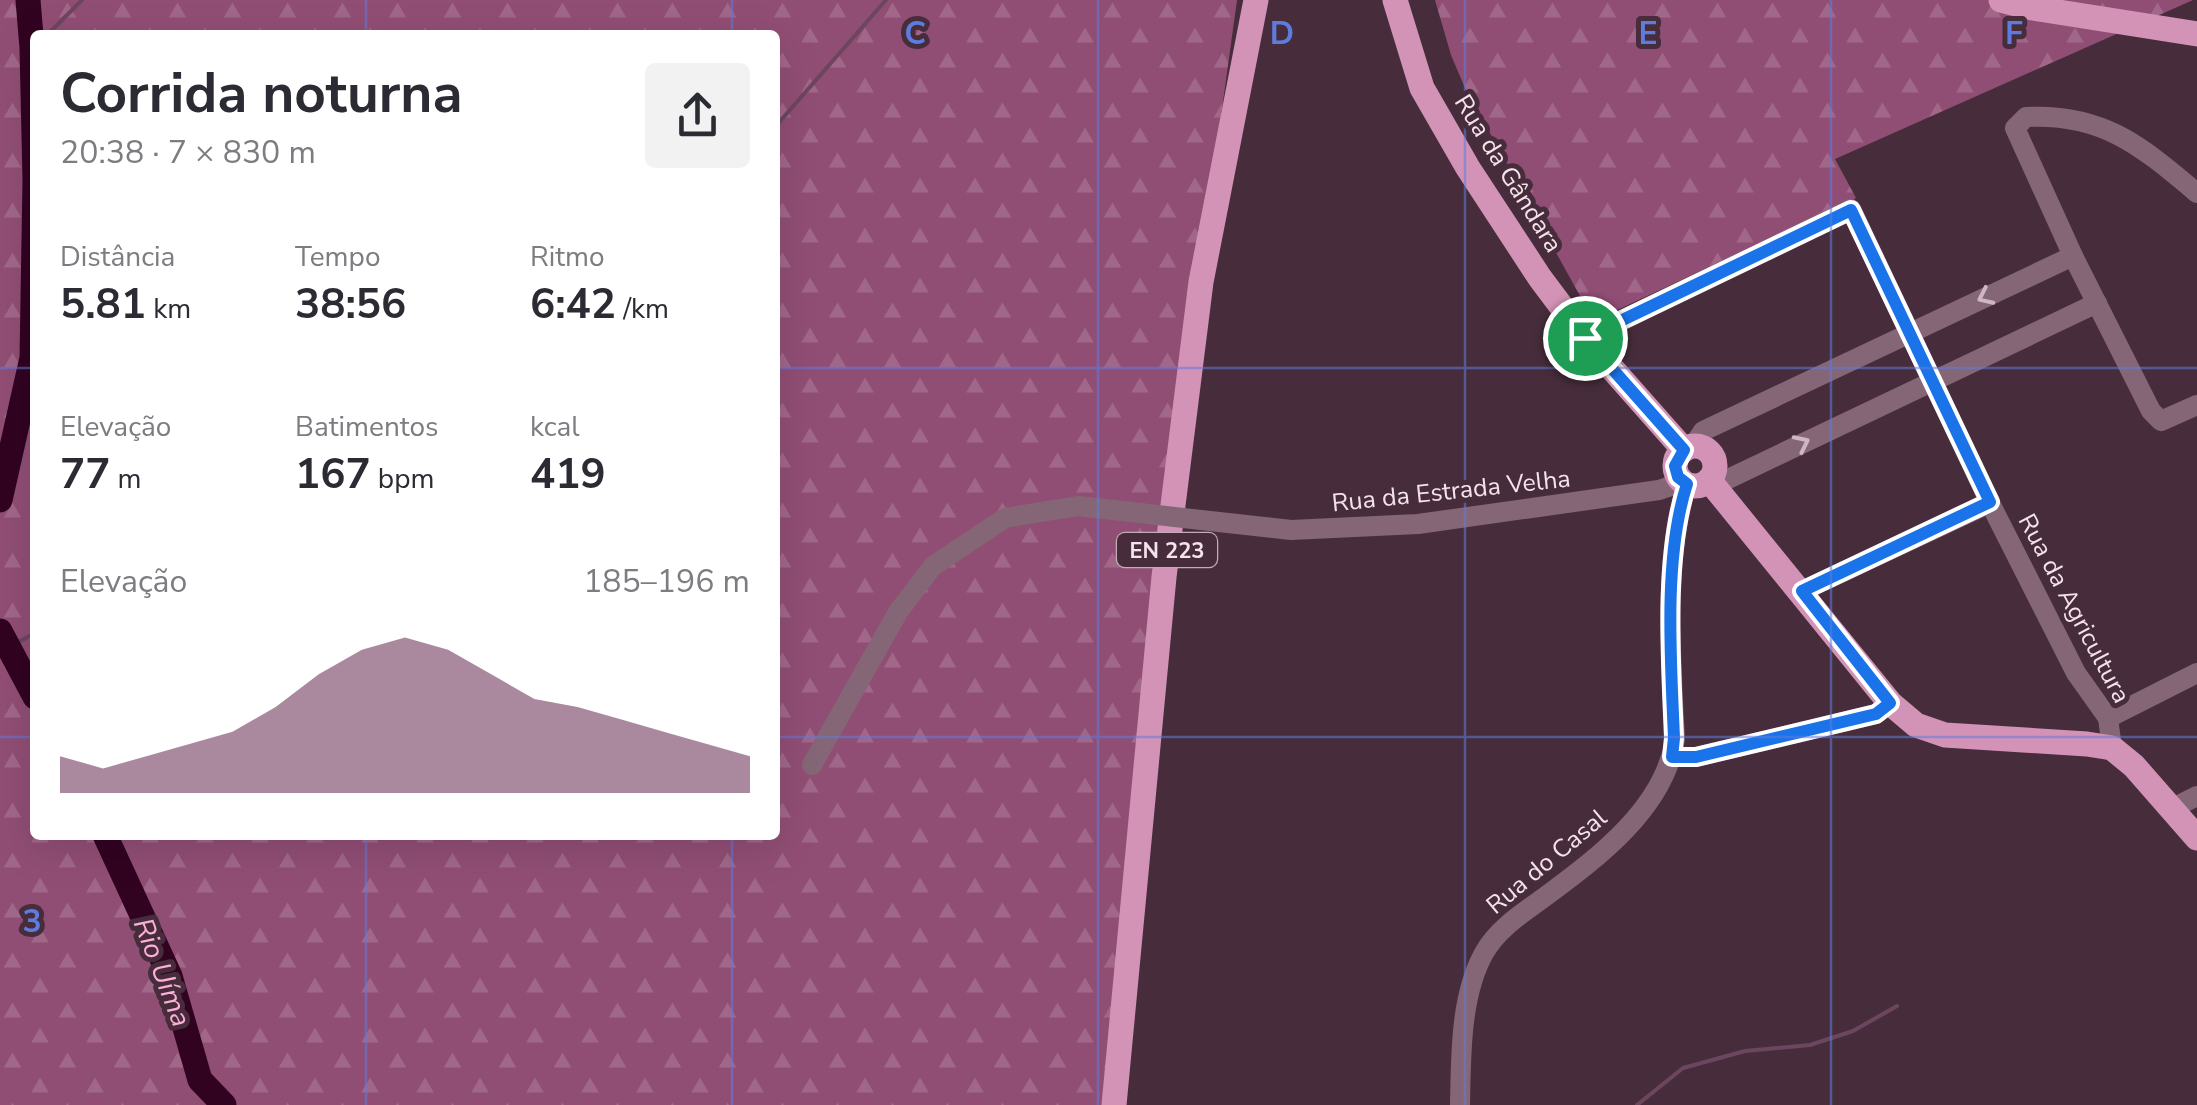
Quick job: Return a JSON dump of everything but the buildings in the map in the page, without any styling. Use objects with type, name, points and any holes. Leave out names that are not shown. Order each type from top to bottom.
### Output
[{"type":"main road","name":"EN 223","points":[[1114,1105],[1164,577],[1201,282],[1256,0]]},
{"type":"main road","name":"Rua da Gândara","points":[[1395,0],[1412,59],[1434,114],[1540,278],[1585,338],[1688,448],[1710,452],[1715,463],[1698,480],[1802,591],[1890,703],[1916,724],[1946,735],[2112,748]]},
{"type":"main road","points":[[2001,0],[2197,34]]},
{"type":"main road","points":[[2112,748],[2134,766],[2197,838]]},
{"type":"street","points":[[2197,193],[2140,147],[2102,126],[2046,116],[2026,117],[2017,123],[2015,133],[2151,411],[2160,421],[2197,404]]},
{"type":"street","name":"Rua da Agricultura","points":[[1585,338],[1851,210],[2076,673],[2108,718],[2112,748]]},
{"type":"street","points":[[1688,448],[1703,431],[2073,256]]},
{"type":"street","name":"Rua da Estrada Velha","points":[[812,765],[898,612],[933,566],[1005,518],[1078,506],[1291,530],[1418,524],[1660,490],[1698,480],[1726,480],[2097,303]]},
{"type":"street","name":"Rua do Casal","points":[[1460,1105],[1470,987],[1483,954],[1500,930],[1589,865],[1638,815],[1663,780],[1672,757],[1670,626],[1680,507],[1698,480]]},
{"type":"street","points":[[1802,591],[1990,502]]},
{"type":"street","points":[[2108,718],[2197,673]]},
{"type":"street","points":[[1672,757],[1696,757],[1876,714],[1890,703]]},
{"type":"street","points":[[2171,809],[2197,796]]},
{"type":"green space","points":[[0,0],[1237,0],[1167,506],[1102,1105],[0,1105]]},
{"type":"green space","points":[[1435,0],[2193,0],[1835,159],[1856,198],[1596,320],[1465,88]]},
{"type":"waterway","name":"Rio Uíma","points":[[28,0],[30,30]]},
{"type":"waterway","points":[[52,30],[82,0]]},
{"type":"waterway","points":[[780,121],[886,0]]},
{"type":"waterway","name":"Rio Uíma","points":[[0,500],[30,367]]},
{"type":"waterway","name":"Rio Uíma","points":[[0,631],[30,688]]},
{"type":"waterway","points":[[9,647],[30,636]]},
{"type":"waterway","name":"Rio Uíma","points":[[107,840],[170,976],[200,1080],[224,1105]]},
{"type":"waterway","points":[[1637,1105],[1683,1068],[1745,1051],[1810,1045],[1853,1031],[1897,1006]]},
{"type":"route","points":[[1851,210],[1990,502],[1802,591],[1890,703],[1876,714],[1696,757],[1672,757],[1670,626],[1680,507],[1687,484],[1678,477],[1675,466],[1684,450],[1585,338],[1851,210]]}]
